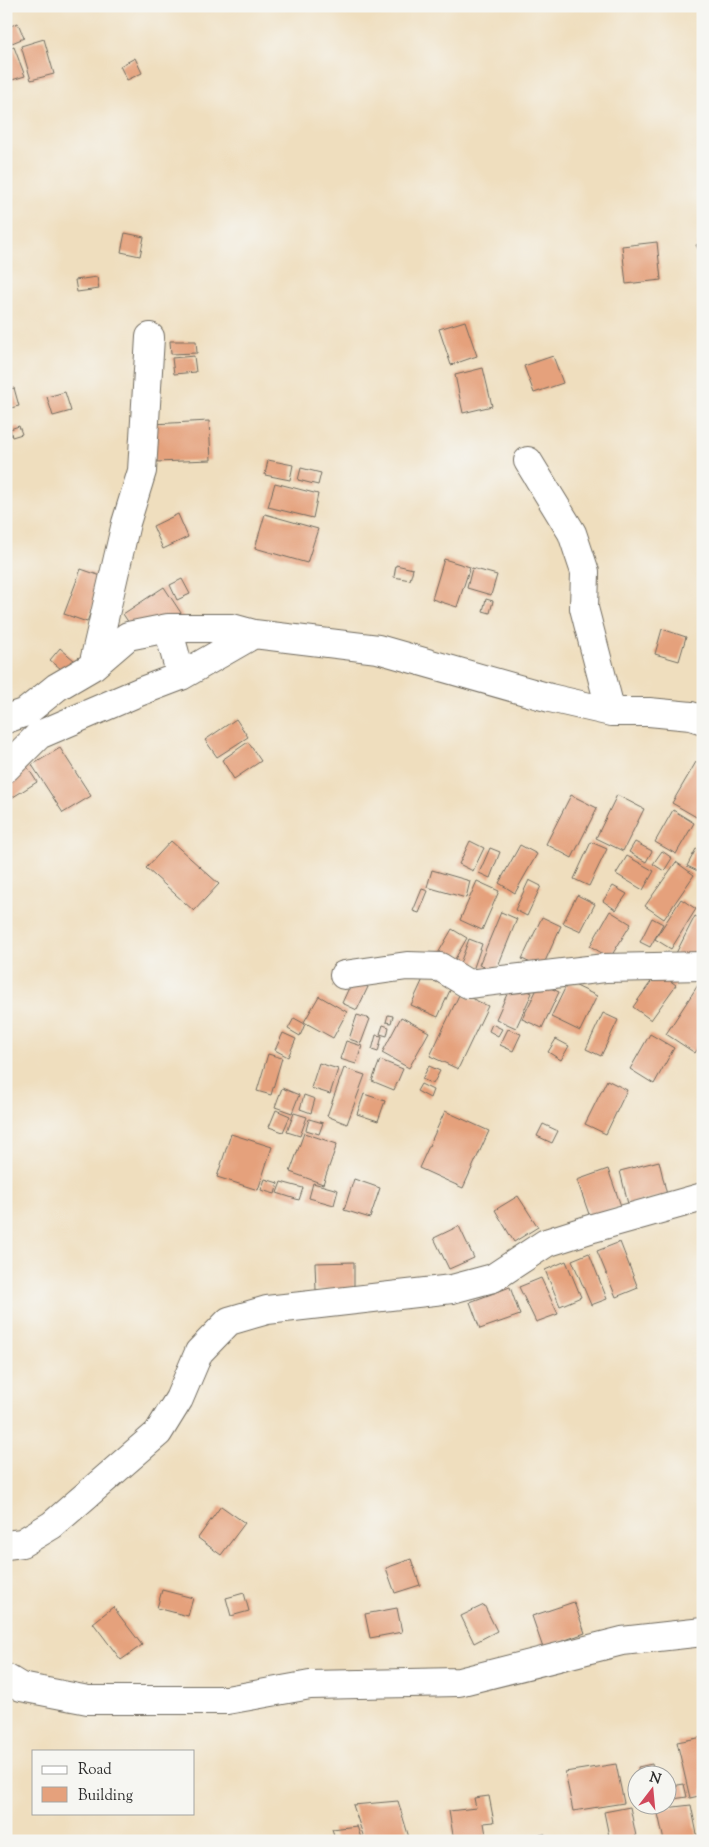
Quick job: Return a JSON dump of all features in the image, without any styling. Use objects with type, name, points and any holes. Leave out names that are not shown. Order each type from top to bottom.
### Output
[{"type":"street","points":[[93,666],[126,523],[142,471],[150,337]]},
{"type":"street","points":[[528,461],[572,533],[585,572],[584,608],[611,712]]},
{"type":"street","points":[[168,628],[181,676]]},
{"type":"street","points":[[6,718],[26,712],[57,687],[93,666],[128,636],[168,628],[232,628],[254,634],[378,648],[550,698],[611,712],[649,712],[691,716],[703,720]]},
{"type":"street","points":[[6,768],[39,735],[181,676],[254,634]]},
{"type":"street","points":[[344,975],[407,966],[440,968],[468,984],[605,968],[703,966]]},
{"type":"street","points":[[6,1545],[22,1543],[52,1525],[158,1433],[179,1399],[199,1352],[229,1322],[266,1310],[452,1289],[493,1278],[546,1243],[703,1197]]},
{"type":"street","points":[[6,1678],[21,1687],[88,1700],[227,1700],[310,1685],[459,1682],[622,1641],[703,1632]]},
{"type":"building","points":[[18,23],[24,38],[12,43],[6,28]]},
{"type":"building","points":[[44,39],[54,74],[31,80],[21,46]]},
{"type":"building","points":[[14,47],[25,76],[12,80],[6,65],[6,50]]},
{"type":"building","points":[[135,58],[142,73],[127,80],[120,66]]},
{"type":"building","points":[[125,233],[144,237],[140,256],[121,252]]},
{"type":"building","points":[[657,242],[661,280],[626,284],[622,246]]},
{"type":"building","points":[[703,242],[703,258],[696,245]]},
{"type":"building","points":[[97,277],[99,289],[77,292],[75,280]]},
{"type":"building","points":[[465,321],[477,356],[451,365],[439,329]]},
{"type":"building","points":[[170,341],[196,341],[197,353],[171,354]]},
{"type":"building","points":[[194,356],[196,372],[174,374],[172,358]]},
{"type":"building","points":[[553,356],[563,383],[534,393],[524,366]]},
{"type":"building","points":[[483,368],[492,406],[463,413],[455,375]]},
{"type":"building","points":[[14,388],[19,406],[6,409],[6,390]]},
{"type":"building","points":[[65,392],[71,411],[53,416],[47,397]]},
{"type":"building","points":[[209,421],[211,460],[155,462],[153,424]]},
{"type":"building","points":[[19,426],[22,434],[12,437],[10,429]]},
{"type":"building","points":[[268,460],[293,465],[290,480],[265,475]]},
{"type":"building","points":[[301,468],[321,473],[318,485],[298,480]]},
{"type":"building","points":[[275,483],[318,494],[313,518],[268,507]]},
{"type":"building","points":[[178,514],[188,537],[163,549],[153,526]]},
{"type":"building","points":[[265,514],[318,529],[307,563],[255,548]]},
{"type":"building","points":[[444,559],[470,567],[457,607],[432,599]]},
{"type":"building","points":[[396,565],[413,569],[410,580],[394,577]]},
{"type":"building","points":[[472,568],[497,575],[491,595],[467,588]]},
{"type":"building","points":[[81,569],[104,577],[87,622],[64,614]]},
{"type":"building","points":[[182,579],[190,594],[177,600],[170,585]]},
{"type":"building","points":[[164,587],[185,619],[144,646],[123,614]]},
{"type":"building","points":[[486,599],[493,601],[490,613],[483,611]]},
{"type":"building","points":[[662,629],[686,637],[679,661],[655,654]]},
{"type":"building","points":[[60,648],[75,661],[66,673],[50,660]]},
{"type":"building","points":[[236,719],[248,737],[217,757],[205,740]]},
{"type":"building","points":[[248,742],[261,761],[234,779],[222,760]]},
{"type":"building","points":[[60,748],[91,796],[63,813],[32,765]]},
{"type":"building","points":[[696,762],[703,766],[703,810],[698,818],[672,803]]},
{"type":"building","points":[[26,765],[37,782],[10,799],[6,793],[6,777]]},
{"type":"building","points":[[571,795],[597,808],[572,858],[546,844]]},
{"type":"building","points":[[617,795],[644,809],[623,851],[596,838]]},
{"type":"building","points":[[673,810],[694,823],[676,854],[655,842]]},
{"type":"building","points":[[171,841],[219,884],[194,911],[146,868]]},
{"type":"building","points":[[470,841],[484,848],[473,871],[459,864]]},
{"type":"building","points":[[591,842],[607,849],[589,886],[574,879]]},
{"type":"building","points":[[635,842],[652,851],[646,862],[629,852]]},
{"type":"building","points":[[520,845],[537,854],[515,893],[499,883]]},
{"type":"building","points":[[490,848],[500,852],[490,878],[479,873]]},
{"type":"building","points":[[696,849],[703,852],[703,866],[700,872],[687,866]]},
{"type":"building","points":[[662,851],[672,858],[664,871],[653,864]]},
{"type":"building","points":[[627,856],[654,871],[643,890],[616,874]]},
{"type":"building","points":[[676,862],[694,875],[664,919],[645,906]]},
{"type":"building","points":[[432,870],[470,881],[466,898],[427,887]]},
{"type":"building","points":[[529,880],[541,886],[527,916],[515,910]]},
{"type":"building","points":[[477,881],[499,891],[482,930],[460,920]]},
{"type":"building","points":[[613,886],[627,894],[616,910],[603,901]]},
{"type":"building","points":[[422,889],[428,891],[419,913],[413,911]]},
{"type":"building","points":[[577,895],[595,904],[581,931],[563,923]]},
{"type":"building","points":[[681,899],[696,909],[671,949],[655,939]]},
{"type":"building","points":[[610,911],[631,924],[610,958],[590,946]]},
{"type":"building","points":[[501,912],[517,919],[496,971],[479,965]]},
{"type":"building","points":[[695,916],[703,920],[703,956],[672,961]]},
{"type":"building","points":[[542,917],[561,926],[542,968],[522,959]]},
{"type":"building","points":[[652,918],[663,924],[650,947],[640,942]]},
{"type":"building","points":[[452,929],[467,938],[451,966],[436,957]]},
{"type":"building","points":[[469,939],[482,944],[470,979],[456,974]]},
{"type":"building","points":[[658,972],[676,985],[651,1020],[633,1007]]},
{"type":"building","points":[[424,977],[451,988],[438,1017],[411,1005]]},
{"type":"building","points":[[353,979],[368,987],[357,1010],[342,1003]]},
{"type":"building","points":[[568,982],[597,996],[580,1031],[551,1017]]},
{"type":"building","points":[[700,982],[703,984],[703,1041],[695,1053],[666,1034]]},
{"type":"building","points":[[512,983],[532,993],[516,1028],[496,1019]]},
{"type":"building","points":[[540,983],[559,992],[542,1028],[522,1019]]},
{"type":"building","points":[[460,993],[488,1006],[458,1069],[430,1056]]},
{"type":"building","points":[[319,996],[347,1012],[333,1038],[304,1022]]},
{"type":"building","points":[[603,1013],[618,1020],[601,1056],[586,1049]]},
{"type":"building","points":[[357,1015],[370,1019],[361,1043],[349,1039]]},
{"type":"building","points":[[388,1015],[393,1016],[391,1023],[386,1022]]},
{"type":"building","points":[[401,1017],[429,1032],[409,1068],[382,1053]]},
{"type":"building","points":[[294,1018],[305,1024],[300,1036],[288,1029]]},
{"type":"building","points":[[492,1024],[502,1029],[498,1036],[489,1031]]},
{"type":"building","points":[[383,1025],[389,1027],[387,1036],[380,1034]]},
{"type":"building","points":[[508,1029],[521,1034],[513,1051],[500,1045]]},
{"type":"building","points":[[283,1033],[296,1039],[288,1057],[275,1050]]},
{"type":"building","points":[[650,1034],[674,1048],[654,1084],[630,1069]]},
{"type":"building","points":[[376,1035],[382,1036],[378,1052],[372,1050]]},
{"type":"building","points":[[556,1039],[569,1046],[561,1060],[548,1052]]},
{"type":"building","points":[[346,1041],[362,1046],[356,1064],[340,1059]]},
{"type":"building","points":[[268,1054],[282,1058],[271,1095],[257,1091]]},
{"type":"building","points":[[380,1060],[403,1069],[394,1090],[372,1081]]},
{"type":"building","points":[[319,1063],[338,1069],[330,1094],[311,1088]]},
{"type":"building","points":[[429,1066],[440,1071],[433,1084],[422,1079]]},
{"type":"building","points":[[344,1068],[365,1075],[347,1124],[327,1116]]},
{"type":"building","points":[[607,1080],[627,1090],[606,1134],[585,1124]]},
{"type":"building","points":[[421,1084],[433,1090],[430,1098],[417,1091]]},
{"type":"building","points":[[282,1088],[299,1095],[292,1113],[275,1107]]},
{"type":"building","points":[[364,1094],[385,1101],[378,1121],[357,1114]]},
{"type":"building","points":[[304,1095],[315,1099],[311,1113],[300,1109]]},
{"type":"building","points":[[276,1110],[290,1116],[283,1132],[269,1127]]},
{"type":"building","points":[[445,1111],[489,1131],[463,1188],[419,1168]]},
{"type":"building","points":[[294,1113],[307,1117],[300,1136],[287,1132]]},
{"type":"building","points":[[309,1119],[323,1123],[319,1134],[306,1130]]},
{"type":"building","points":[[543,1124],[558,1131],[552,1143],[537,1136]]},
{"type":"building","points":[[304,1133],[337,1144],[323,1184],[290,1172]]},
{"type":"building","points":[[231,1134],[272,1147],[258,1190],[217,1177]]},
{"type":"building","points":[[659,1161],[667,1195],[628,1204],[620,1171]]},
{"type":"building","points":[[608,1169],[621,1206],[590,1217],[577,1180]]},
{"type":"building","points":[[265,1179],[278,1183],[275,1194],[261,1190]]},
{"type":"building","points":[[354,1179],[380,1188],[370,1218],[344,1210]]},
{"type":"building","points":[[281,1182],[303,1188],[299,1200],[277,1193]]},
{"type":"building","points":[[313,1183],[338,1190],[334,1205],[309,1198]]},
{"type":"building","points":[[518,1196],[538,1227],[514,1242],[495,1210]]},
{"type":"building","points":[[459,1226],[474,1258],[449,1269],[434,1238]]},
{"type":"building","points":[[620,1242],[638,1288],[616,1297],[597,1251]]},
{"type":"building","points":[[589,1253],[607,1299],[591,1305],[572,1260]]},
{"type":"building","points":[[566,1261],[581,1297],[560,1306],[545,1270]]},
{"type":"building","points":[[354,1262],[354,1289],[316,1290],[315,1263]]},
{"type":"building","points":[[541,1278],[558,1314],[536,1322],[519,1287]]},
{"type":"building","points":[[510,1287],[520,1315],[480,1329],[470,1302]]},
{"type":"building","points":[[221,1506],[245,1523],[221,1555],[198,1538]]},
{"type":"building","points":[[411,1559],[420,1585],[395,1593],[386,1568]]},
{"type":"building","points":[[162,1590],[193,1598],[188,1616],[157,1608]]},
{"type":"building","points":[[244,1593],[249,1611],[231,1616],[226,1598]]},
{"type":"building","points":[[574,1602],[585,1633],[543,1648],[532,1616]]},
{"type":"building","points":[[484,1605],[497,1631],[474,1643],[461,1616]]},
{"type":"building","points":[[113,1607],[142,1645],[121,1660],[93,1623]]},
{"type":"building","points":[[397,1608],[402,1632],[370,1638],[365,1614]]},
{"type":"building","points":[[703,1737],[703,1795],[690,1798],[677,1742]]},
{"type":"building","points":[[616,1764],[624,1803],[573,1811],[565,1772]]},
{"type":"building","points":[[684,1784],[687,1797],[676,1799],[676,1785]]},
{"type":"building","points":[[489,1796],[494,1822],[484,1823],[487,1841],[454,1841],[449,1811],[476,1808],[474,1798]]},
{"type":"building","points":[[398,1801],[410,1841],[365,1841],[353,1805]]},
{"type":"building","points":[[691,1805],[698,1839],[664,1841],[658,1814],[676,1814],[676,1807]]},
{"type":"building","points":[[626,1808],[626,1814],[631,1814],[637,1841],[610,1841],[604,1812]]},
{"type":"building","points":[[357,1826],[362,1841],[336,1841],[332,1829]]},
{"type":"building","points":[[545,1834],[546,1841],[532,1841],[531,1836]]}]
